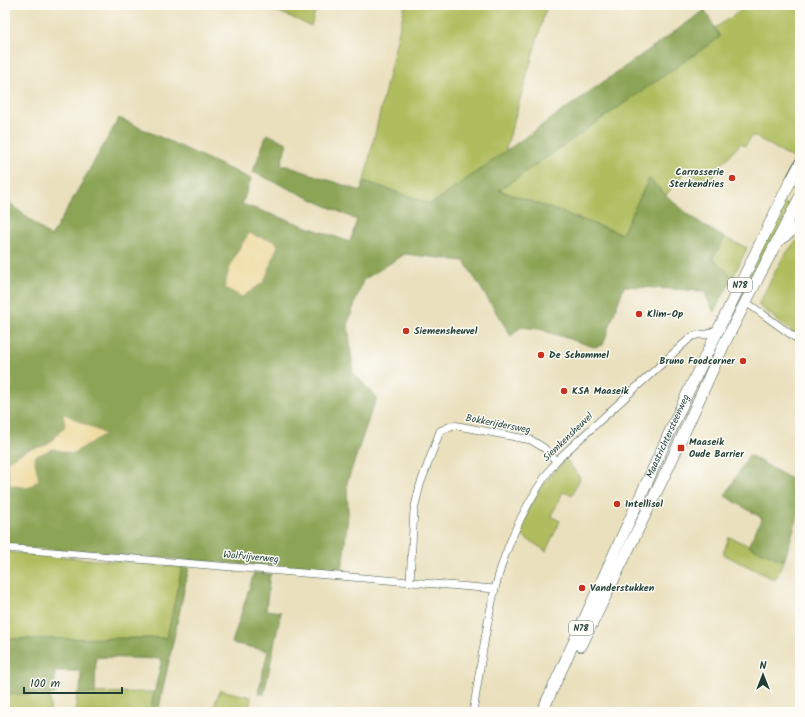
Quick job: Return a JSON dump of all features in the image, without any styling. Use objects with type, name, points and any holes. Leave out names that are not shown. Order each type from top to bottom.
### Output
[{"type":"main road","name":"Maastrichtersteenweg","points":[[542,712],[711,345],[795,181],[800,163]]},
{"type":"main road","points":[[795,181],[800,191]]},
{"type":"main road","name":"Maastrichtersteenweg","points":[[550,712],[669,466],[725,342],[800,197]]},
{"type":"main road","points":[[778,240],[800,225]]},
{"type":"main road","points":[[660,455],[660,463],[669,466]]},
{"type":"street","points":[[746,302],[800,341]]},
{"type":"street","name":"Siemkensheuvel","points":[[473,712],[495,589],[516,528],[539,484],[556,461],[691,337],[701,334],[706,335],[719,328]]},
{"type":"street","points":[[706,335],[711,345]]},
{"type":"street","name":"Bokkerijdersweg","points":[[410,581],[414,510],[428,459],[440,431],[453,425],[531,440],[544,448],[556,461]]},
{"type":"street","name":"Wolfvijverweg","points":[[5,548],[495,589]]},
{"type":"green space","points":[[264,5],[317,5],[311,26]]},
{"type":"green space","points":[[405,5],[547,5],[505,152],[431,204],[364,181]]},
{"type":"green space","points":[[749,5],[800,5],[800,145],[792,158],[753,135],[745,146],[741,143],[718,168],[709,184],[685,171],[666,195],[649,179],[622,234],[499,190],[719,37],[715,28]]},
{"type":"green space","points":[[705,10],[720,37],[499,190],[622,234],[649,179],[666,196],[685,211],[725,238],[712,258],[733,277],[714,312],[704,291],[624,286],[603,345],[594,347],[539,329],[521,327],[511,336],[464,261],[405,254],[363,280],[348,323],[353,373],[377,398],[347,483],[348,514],[342,572],[5,546],[5,199],[51,237],[119,118],[251,179],[242,204],[350,242],[357,220],[253,172],[267,134],[287,143],[281,164],[361,191],[364,181],[431,204]],"holes":[[[249,233],[262,238],[234,256]],[[65,426],[104,434],[72,454],[53,449],[34,457],[27,450],[47,445]]]},
{"type":"green space","points":[[782,202],[793,207],[725,332],[723,331]]},
{"type":"green space","points":[[725,238],[747,248],[733,277],[712,258]]},
{"type":"green space","points":[[800,238],[800,338],[758,305],[782,260]]},
{"type":"green space","points":[[749,455],[800,484],[800,509],[784,561],[748,546],[762,518],[725,496]]},
{"type":"green space","points":[[566,459],[580,478],[572,495],[563,492],[551,516],[560,521],[546,551],[519,534],[531,503],[544,483]]},
{"type":"green space","points":[[729,537],[784,561],[775,580],[723,554]]},
{"type":"green space","points":[[5,552],[182,567],[167,638],[5,639]]},
{"type":"green space","points":[[182,567],[189,567],[158,712],[150,712],[162,659],[96,657],[95,694],[80,693],[81,671],[55,671],[55,694],[5,694],[5,639],[167,638]]},
{"type":"green space","points":[[254,573],[270,574],[266,610],[281,612],[264,694],[258,693],[268,651],[232,643]]},
{"type":"green space","points":[[220,690],[251,697],[249,712],[212,712]]},
{"type":"green space","points":[[154,692],[150,712],[76,712],[77,693]]},
{"type":"green space","points":[[5,694],[50,694],[50,712],[5,712]]},
{"type":"sand","points":[[249,233],[275,241],[278,245],[264,282],[242,297],[225,288],[233,259]]},
{"type":"sand","points":[[63,413],[105,434],[72,454],[53,449],[34,457],[39,480],[28,488],[10,485],[6,462],[27,450],[47,445],[65,426]]},
{"type":"place","name":"Carrosserie Sterkendries","points":[[732,178]]},
{"type":"place","name":"Klim-Op","points":[[639,314]]},
{"type":"place","name":"Siemensheuvel","points":[[406,331]]},
{"type":"place","name":"De Schommel","points":[[541,355]]},
{"type":"place","name":"Bruno Foodcorner","points":[[743,361]]},
{"type":"place","name":"KSA Maaseik","points":[[564,391]]},
{"type":"place","name":"Maaseik Oude Barrier","points":[[681,448]]},
{"type":"place","name":"Intellisol","points":[[617,504]]},
{"type":"place","name":"Vanderstukken","points":[[582,588]]}]
